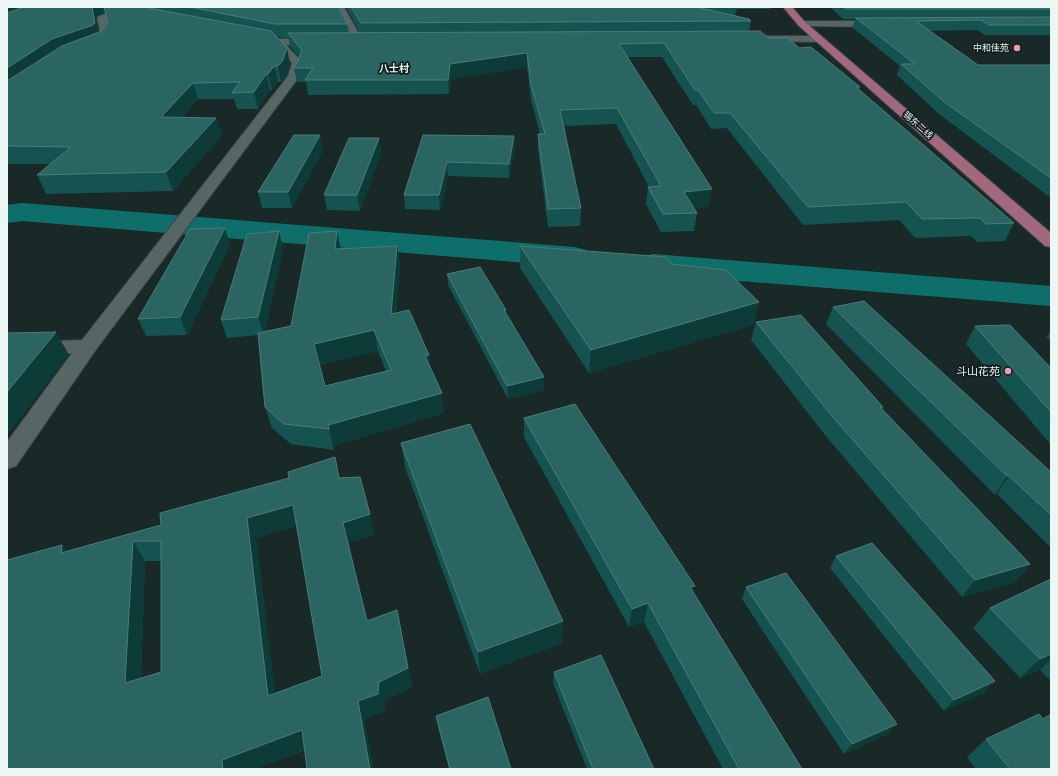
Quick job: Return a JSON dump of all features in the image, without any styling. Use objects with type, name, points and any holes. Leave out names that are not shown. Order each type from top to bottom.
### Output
[{"type":"main road","name":"锡东二线","points":[[787,7],[802,24],[1051,242]]},
{"type":"street","points":[[340,7],[349,19],[348,23],[362,41],[344,41]]},
{"type":"street","points":[[79,50],[103,42],[107,37],[102,18],[123,10]]},
{"type":"street","points":[[802,24],[896,24]]},
{"type":"street","points":[[240,34],[278,42],[329,41]]},
{"type":"street","points":[[753,35],[783,39],[819,39]]},
{"type":"street","points":[[7,460],[88,346],[293,77],[298,63],[278,42]]},
{"type":"street","points":[[7,349],[88,346]]},
{"type":"building","points":[[24,7],[92,7],[95,23],[52,39],[7,68],[7,13]]},
{"type":"building","points":[[104,7],[144,7],[271,31],[287,48],[283,60],[278,66],[274,66],[268,74],[266,74],[254,92],[232,93],[240,82],[193,83],[161,117],[216,118],[166,172],[37,175],[71,147],[7,146],[7,81],[62,46],[102,31],[108,23]]},
{"type":"building","points":[[190,7],[339,7],[347,24],[275,24]]},
{"type":"building","points":[[351,7],[696,7],[749,19],[751,21],[361,23]]},
{"type":"building","points":[[843,7],[1051,7],[1051,9],[846,9]]},
{"type":"building","points":[[1051,17],[1051,25],[989,25],[981,20],[916,21],[978,65],[1051,65],[1051,178],[943,101],[901,64],[915,64],[856,18]]},
{"type":"building","points":[[760,31],[769,38],[788,38],[799,48],[811,47],[860,87],[856,87],[1014,223],[986,224],[980,218],[922,219],[906,202],[808,207],[730,113],[714,113],[698,90],[695,90],[664,43],[619,44],[712,189],[684,192],[697,213],[663,214],[648,187],[661,186],[617,108],[560,110],[581,208],[548,209],[538,134],[545,134],[531,85],[527,53],[450,64],[448,80],[305,80],[313,68],[294,68],[302,50],[288,33]]},
{"type":"building","points":[[294,135],[320,135],[288,192],[258,192]]},
{"type":"building","points":[[423,135],[514,136],[509,164],[447,162],[439,195],[404,195]]},
{"type":"building","points":[[349,138],[379,138],[357,195],[324,195]]},
{"type":"building","points":[[225,228],[180,317],[138,319],[190,229]]},
{"type":"building","points":[[279,231],[258,317],[221,320],[247,234]]},
{"type":"building","points":[[337,231],[335,249],[397,246],[391,314],[409,310],[429,355],[425,356],[442,393],[328,425],[329,429],[284,424],[265,407],[258,333],[291,326],[309,233]],"holes":[[[374,330],[391,370],[325,386],[314,344]]]},
{"type":"building","points":[[520,246],[666,257],[672,264],[726,270],[759,302],[591,350]]},
{"type":"building","points":[[480,267],[544,377],[507,386],[447,274]]},
{"type":"building","points":[[864,301],[1051,472],[1051,515],[1009,476],[1007,476],[833,307]]},
{"type":"building","points":[[801,315],[883,407],[880,407],[1030,564],[975,580],[832,416],[756,322]]},
{"type":"building","points":[[1010,325],[1051,368],[1051,412],[975,326]]},
{"type":"building","points":[[56,332],[7,392],[7,333]]},
{"type":"building","points":[[575,404],[695,586],[690,587],[802,769],[739,769],[648,603],[632,609],[524,418]]},
{"type":"building","points":[[470,424],[563,621],[478,652],[401,443]]},
{"type":"building","points":[[335,457],[339,478],[360,477],[370,514],[343,523],[367,621],[397,610],[408,668],[379,682],[378,694],[358,701],[370,769],[307,769],[302,730],[222,760],[223,769],[7,769],[7,560],[62,545],[61,553],[161,525],[160,513],[289,478],[288,472]],"holes":[[[293,505],[322,676],[268,696],[247,518]],[[133,541],[161,541],[161,672],[125,683]]]},
{"type":"building","points":[[872,543],[995,681],[954,700],[836,556]]},
{"type":"building","points":[[786,573],[897,724],[852,744],[746,587]]},
{"type":"building","points":[[1051,579],[1051,654],[1040,659],[990,608]]},
{"type":"building","points":[[601,655],[654,769],[593,769],[554,672]]},
{"type":"building","points":[[488,697],[511,769],[450,769],[436,716]]},
{"type":"building","points":[[1039,714],[1043,719],[1051,714],[1051,769],[1010,769],[986,739]]},
{"type":"waterway","points":[[7,214],[22,212],[575,257]]},
{"type":"waterway","points":[[653,264],[1051,296]]},
{"type":"place","name":"中和佳苑","points":[[1017,48]]},
{"type":"place","name":"斗山花苑","points":[[1008,371]]},
{"type":"district","name":"八士村","points":[[394,68]]}]
